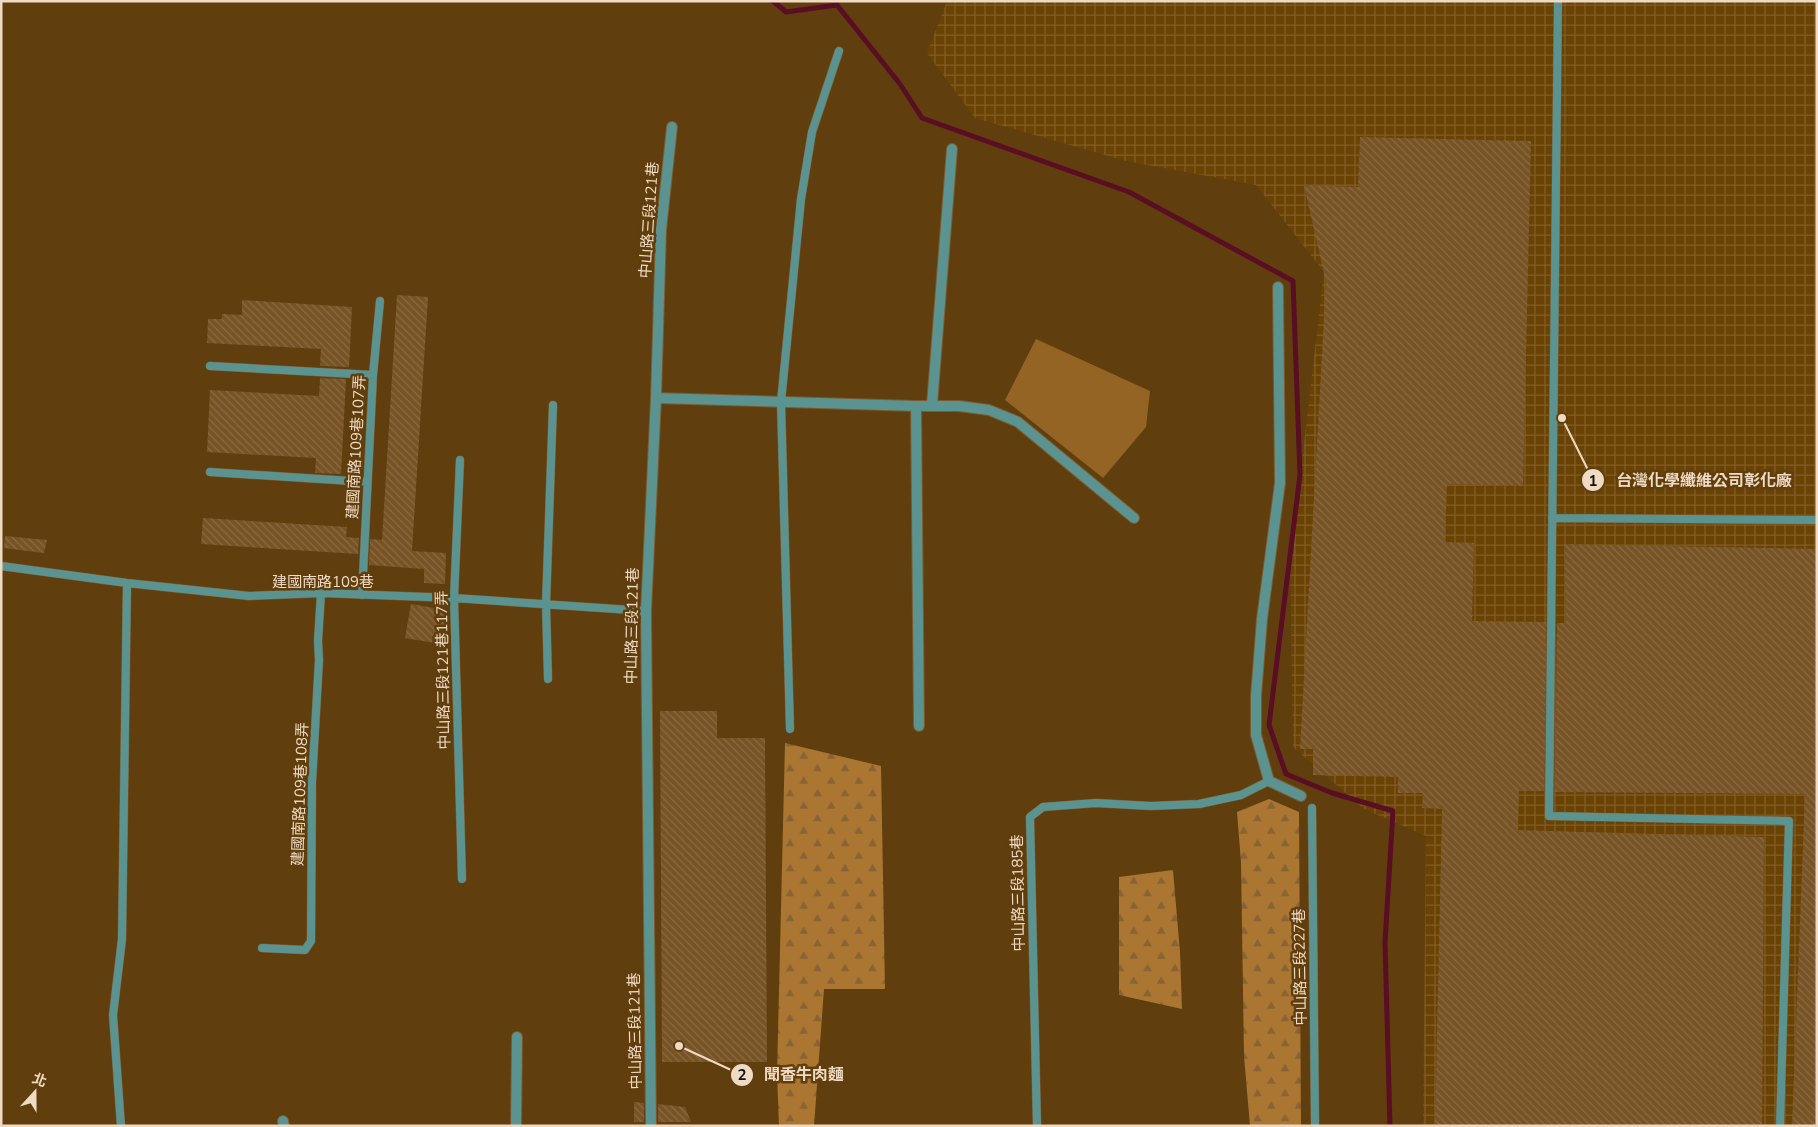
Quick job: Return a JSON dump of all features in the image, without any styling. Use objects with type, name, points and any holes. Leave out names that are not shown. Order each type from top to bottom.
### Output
[{"type":"street","name":"中山路三段121巷","points":[[651,1126],[646,611],[656,398],[661,230],[672,127]]},
{"type":"street","points":[[932,405],[952,149]]},
{"type":"street","points":[[1278,287],[1280,483],[1262,619],[1256,696],[1256,735],[1269,781],[1301,796]]},
{"type":"street","points":[[656,398],[932,405],[989,410],[1018,422],[1134,518]]},
{"type":"street","points":[[916,406],[919,726]]},
{"type":"street","points":[[516,1037],[516,1126]]},
{"type":"lane","points":[[1558,1],[1549,816],[1789,821],[1780,1126]]},
{"type":"lane","points":[[790,729],[781,402],[801,199],[812,132],[839,51]]},
{"type":"lane","name":"建國南路109巷107弄","points":[[362,596],[373,375],[380,301]]},
{"type":"lane","points":[[210,366],[373,375]]},
{"type":"lane","points":[[548,679],[546,604],[553,405]]},
{"type":"lane","name":"中山路三段121巷117弄","points":[[460,460],[454,598],[462,879]]},
{"type":"lane","points":[[210,472],[367,482]]},
{"type":"lane","points":[[1552,518],[1817,520]]},
{"type":"lane","name":"建國南路109巷","points":[[1,566],[127,583],[249,596],[321,593],[454,598],[646,611]]},
{"type":"lane","points":[[121,1126],[113,1015],[122,939],[127,583]]},
{"type":"lane","name":"建國南路109巷108弄","points":[[262,948],[305,950],[312,941],[312,782],[321,593]]},
{"type":"lane","name":"中山路三段185巷","points":[[1036,1126],[1030,817],[1043,807],[1096,804],[1151,806],[1199,804],[1241,795],[1269,781]]},
{"type":"lane","name":"中山路三段227巷","points":[[1312,808],[1315,1126]]},
{"type":"shaded area","points":[[947,1],[1817,1],[1817,1126],[1423,1126],[1426,836],[1364,809],[1293,747],[1290,564],[1324,272],[1256,185],[1126,161],[975,118],[927,53]]},
{"type":"shaded area","points":[[1036,339],[1150,391],[1146,427],[1103,478],[1005,400]]},
{"type":"green space","points":[[785,743],[881,766],[885,989],[824,989],[814,1126],[779,1126],[777,1074]]},
{"type":"green space","points":[[1269,799],[1299,812],[1301,1126],[1250,1126],[1244,1056],[1241,862],[1237,812]]},
{"type":"green space","points":[[1173,870],[1180,952],[1182,1009],[1119,995],[1119,877]]},
{"type":"building","points":[[1360,137],[1531,141],[1523,486],[1447,484],[1445,542],[1474,543],[1472,621],[1546,622],[1544,791],[1519,791],[1518,830],[1764,837],[1762,1126],[1435,1126],[1442,809],[1422,808],[1423,793],[1398,793],[1398,777],[1313,775],[1313,749],[1300,749],[1326,282],[1304,185],[1358,187]]},
{"type":"building","points":[[397,295],[428,297],[412,551],[446,553],[445,584],[424,583],[424,569],[369,565],[370,539],[382,540]]},
{"type":"building","points":[[242,300],[352,307],[349,367],[321,366],[321,349],[207,343],[208,319],[222,319],[222,314],[242,315]]},
{"type":"building","points":[[320,378],[346,379],[341,474],[315,473],[316,458],[207,452],[210,390],[319,396]]},
{"type":"building","points":[[203,518],[347,527],[346,537],[359,538],[358,554],[201,544]]},
{"type":"building","points":[[5,536],[47,540],[44,553],[4,548]]},
{"type":"building","points":[[1564,544],[1817,549],[1817,1126],[1792,1126],[1805,794],[1555,792],[1557,623],[1566,623]]},
{"type":"building","points":[[411,604],[446,610],[441,644],[405,638]]},
{"type":"building","points":[[660,711],[717,711],[717,738],[765,738],[767,1062],[662,1062]]},
{"type":"building","points":[[634,1102],[644,1103],[644,1122],[634,1122]]},
{"type":"building","points":[[658,1104],[685,1107],[691,1122],[658,1122]]},
{"type":"waterway","points":[[773,1],[786,12],[837,5],[900,84],[922,118],[1129,192],[1293,281],[1300,475],[1269,725],[1286,774],[1332,793],[1393,811],[1385,942],[1390,1126]]},
{"type":"place","name":"台灣化學纖維公司彰化廠","points":[[1562,418]]},
{"type":"place","name":"聞香牛肉麵","points":[[679,1046]]}]
